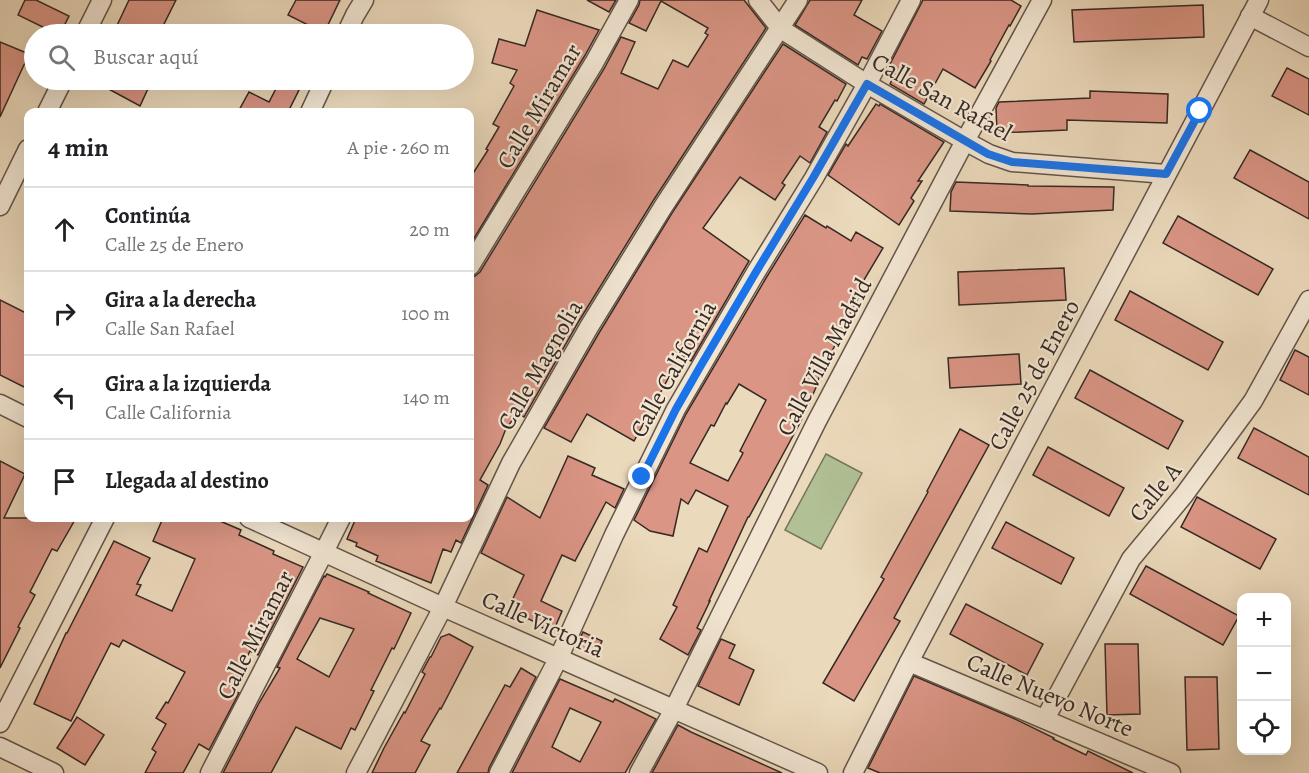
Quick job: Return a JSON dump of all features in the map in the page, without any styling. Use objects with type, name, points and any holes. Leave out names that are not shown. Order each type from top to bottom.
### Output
[{"type":"street","points":[[90,24],[102,0]]},
{"type":"street","points":[[351,24],[364,0]]},
{"type":"street","name":"Calle Miramar","points":[[474,259],[594,63],[629,0]]},
{"type":"street","name":"Calle San Rafael","points":[[758,0],[780,29],[867,84],[988,154],[1012,162],[1166,174]]},
{"type":"street","name":"Calle Magnolia","points":[[356,773],[443,607],[511,463],[663,207],[798,0]]},
{"type":"street","name":"Calle California","points":[[499,773],[559,657],[614,535],[676,409],[813,178],[867,84],[911,0]]},
{"type":"street","name":"Calle Villa Madrid","points":[[639,773],[674,709],[817,421],[1042,0]]},
{"type":"street","points":[[1254,8],[1309,47]]},
{"type":"street","name":"Calle 25 de Enero","points":[[853,773],[909,662],[1254,8]]},
{"type":"street","points":[[48,108],[58,90]]},
{"type":"street","points":[[312,108],[321,90]]},
{"type":"street","points":[[0,206],[24,157]]},
{"type":"street","name":"Calle A","points":[[1045,718],[1131,559],[1184,495],[1253,401],[1309,300]]},
{"type":"street","points":[[0,405],[24,416]]},
{"type":"street","points":[[0,723],[103,522]]},
{"type":"street","name":"Calle Victoria","points":[[258,522],[443,607],[818,773]]},
{"type":"street","name":"Calle Miramar","points":[[210,773],[339,522]]},
{"type":"street","name":"Calle Nuevo Norte","points":[[909,662],[1171,773]]},
{"type":"street","points":[[0,747],[54,773]]},
{"type":"green space","points":[[826,454],[862,473],[821,549],[785,530]]},
{"type":"building","points":[[25,0],[36,0],[69,16],[65,24],[36,24],[18,15]]},
{"type":"building","points":[[129,0],[176,0],[164,24],[118,24]]},
{"type":"building","points":[[296,0],[340,0],[328,24],[306,24],[288,15]]},
{"type":"building","points":[[587,0],[616,0],[609,12]]},
{"type":"building","points":[[640,0],[744,0],[766,28],[653,201],[579,321],[524,417],[517,413],[505,431],[480,480],[488,485],[474,515],[474,276],[480,272],[604,69],[621,37],[635,42],[621,73],[658,89],[673,60],[688,67],[708,35],[705,33],[708,28],[661,1],[646,31],[629,23]]},
{"type":"building","points":[[810,0],[862,0],[854,15],[882,31],[867,59],[862,57],[858,65],[795,25]]},
{"type":"building","points":[[923,0],[1011,0],[1021,6],[975,88],[943,69],[924,104],[890,84],[895,74],[887,70]]},
{"type":"building","points":[[1203,5],[1204,37],[1074,42],[1072,10]]},
{"type":"building","points":[[537,10],[599,30],[474,238],[474,172],[499,127],[493,124],[514,86],[510,83],[517,70],[492,63],[499,39],[525,46]]},
{"type":"building","points":[[0,42],[24,52],[24,65],[0,117]]},
{"type":"building","points":[[783,44],[846,84],[819,127],[827,132],[810,163],[800,156],[782,183],[785,185],[775,200],[740,177],[703,228],[749,261],[691,361],[681,355],[634,441],[587,414],[571,442],[544,428],[672,213]]},
{"type":"building","points":[[1287,68],[1309,79],[1309,115],[1272,96]]},
{"type":"building","points":[[110,90],[147,90],[140,106]]},
{"type":"building","points":[[275,90],[299,90],[290,108],[240,108],[249,92],[269,102]]},
{"type":"building","points":[[1090,91],[1168,94],[1167,123],[1067,120],[1067,130],[997,133],[996,108],[999,102],[1090,98]]},
{"type":"building","points":[[876,104],[879,106],[880,104],[944,142],[918,181],[922,181],[911,198],[914,201],[899,225],[828,175],[846,144],[848,146]]},
{"type":"building","points":[[1250,150],[1309,182],[1309,219],[1234,178]]},
{"type":"building","points":[[956,182],[1114,187],[1113,210],[1032,214],[950,211],[951,192]]},
{"type":"building","points":[[805,215],[851,241],[856,232],[883,248],[858,290],[861,292],[817,382],[801,421],[748,517],[697,628],[701,630],[688,655],[660,639],[677,607],[673,605],[699,548],[707,552],[728,506],[696,490],[688,504],[681,499],[673,536],[650,531],[634,520],[686,414]],"holes":[[[739,384],[766,400],[740,451],[743,453],[728,481],[690,463],[711,425],[714,426]]]},
{"type":"building","points":[[1178,216],[1273,269],[1258,295],[1163,243]]},
{"type":"building","points":[[1064,268],[1066,300],[959,305],[958,272]]},
{"type":"building","points":[[1130,291],[1223,342],[1208,370],[1115,320]]},
{"type":"building","points":[[0,300],[24,312],[24,387],[0,375]]},
{"type":"building","points":[[1295,350],[1309,357],[1309,395],[1280,380]]},
{"type":"building","points":[[1019,354],[1021,384],[950,388],[948,358]]},
{"type":"building","points":[[1090,370],[1183,421],[1168,449],[1075,398]]},
{"type":"building","points":[[1254,428],[1309,457],[1309,495],[1238,458]]},
{"type":"building","points":[[960,429],[989,445],[894,618],[900,621],[854,701],[823,683],[884,579],[881,577]]},
{"type":"building","points":[[1048,447],[1124,488],[1109,516],[1033,475]]},
{"type":"building","points":[[568,456],[595,468],[592,475],[624,489],[615,508],[606,502],[575,561],[562,555],[541,601],[562,611],[553,632],[508,609],[524,575],[481,553],[507,497],[540,518]]},
{"type":"building","points":[[0,461],[24,473],[4,518],[24,518],[24,522],[74,522],[57,551],[52,549],[30,592],[35,595],[0,668]]},
{"type":"building","points":[[1197,497],[1276,539],[1260,569],[1181,527]]},
{"type":"building","points":[[161,522],[222,522],[241,530],[239,535],[274,551],[273,554],[303,567],[258,655],[250,651],[231,689],[239,693],[209,750],[199,744],[183,773],[145,773],[156,752],[152,749],[166,724],[156,718],[166,702],[168,703],[185,672],[123,640],[119,647],[111,643],[71,721],[34,704],[66,633],[114,541],[150,558],[137,584],[141,585],[136,595],[172,611],[195,559],[153,541]]},
{"type":"building","points":[[354,522],[471,522],[461,543],[456,540],[451,552],[443,549],[431,583],[376,561],[378,556],[356,546],[357,543],[347,539]]},
{"type":"building","points":[[1006,522],[1074,558],[1061,584],[992,548]]},
{"type":"building","points":[[1146,566],[1237,615],[1237,620],[1223,645],[1130,594]]},
{"type":"building","points":[[327,574],[411,613],[371,690],[374,691],[355,730],[351,728],[341,749],[296,727],[271,773],[223,773],[280,668],[277,667]],"holes":[[[320,618],[354,629],[329,677],[297,659]]]},
{"type":"building","points":[[966,604],[1043,644],[1027,675],[950,634]]},
{"type":"building","points":[[583,632],[602,641],[595,656],[576,647]]},
{"type":"building","points":[[449,634],[473,647],[441,709],[421,741],[430,745],[415,773],[372,773],[425,674],[422,672],[441,637]]},
{"type":"building","points":[[721,639],[735,645],[729,658],[754,670],[739,705],[698,686]]},
{"type":"building","points":[[1105,644],[1138,644],[1140,714],[1107,715]]},
{"type":"building","points":[[521,668],[536,677],[488,773],[457,773],[505,685],[510,687]]},
{"type":"building","points":[[914,676],[1013,718],[1086,755],[1088,751],[1133,773],[880,773],[868,768]]},
{"type":"building","points":[[1185,677],[1217,677],[1219,749],[1187,750]]},
{"type":"building","points":[[560,679],[613,702],[615,699],[656,719],[625,773],[512,773]],"holes":[[[570,708],[601,722],[580,762],[552,747]]]},
{"type":"building","points":[[77,717],[104,735],[85,765],[57,748]]},
{"type":"building","points":[[678,725],[691,732],[782,773],[652,773]]},
{"type":"route","points":[[642,477],[700,367],[867,84],[988,154],[1012,162],[1166,174],[1200,111]]}]
